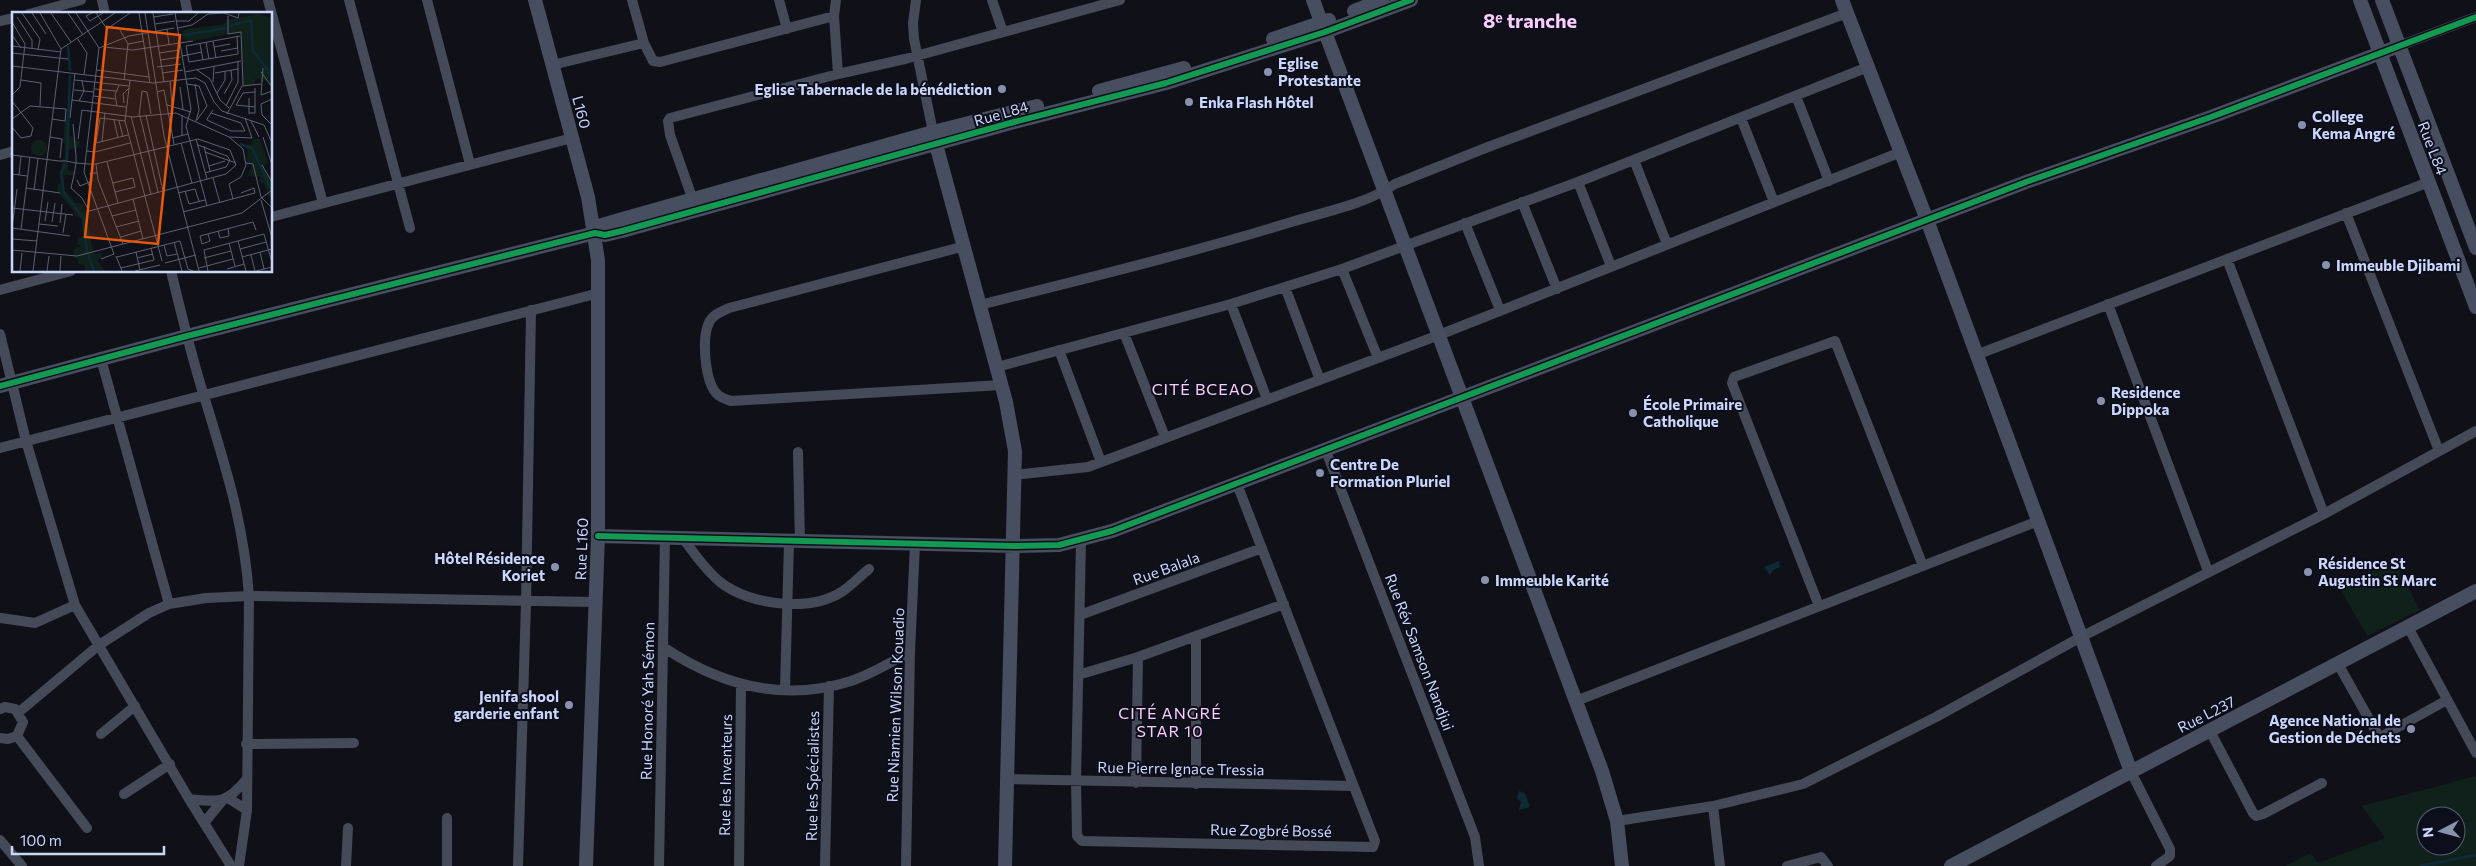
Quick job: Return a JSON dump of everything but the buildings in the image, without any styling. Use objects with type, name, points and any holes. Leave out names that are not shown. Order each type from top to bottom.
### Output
[{"type":"street","points":[[36,12],[81,0]]},
{"type":"street","points":[[349,0],[410,228]]},
{"type":"street","points":[[427,0],[470,164]]},
{"type":"street","name":"L160","points":[[535,0],[588,197],[595,234]]},
{"type":"street","points":[[632,0],[644,43],[653,61],[660,62],[834,16]]},
{"type":"street","points":[[779,0],[787,29]]},
{"type":"street","points":[[836,0],[834,16],[838,74]]},
{"type":"street","points":[[916,0],[913,23],[917,55],[935,138],[997,367],[1010,420],[1015,451],[1005,866]]},
{"type":"street","points":[[992,0],[1003,32]]},
{"type":"street","points":[[693,200],[670,136],[668,121],[670,118],[917,55],[1120,0]]},
{"type":"street","points":[[1313,0],[1602,771],[1617,821],[1622,866]]},
{"type":"street","name":"Rue L84","points":[[1323,27],[1382,0]]},
{"type":"street","name":"Rue L84","points":[[595,234],[602,225],[693,200],[935,138],[1014,122],[1166,83],[1323,27],[1411,0]]},
{"type":"street","name":"Rue L84","points":[[2360,0],[2476,307]]},
{"type":"street","name":"Rue L84","points":[[2382,0],[2476,248]]},
{"type":"street","points":[[980,305],[1197,250],[1322,213],[1384,192],[1395,184],[1488,146],[1845,7],[1927,220],[2131,772],[2170,849],[2170,856],[2156,866]]},
{"type":"street","points":[[272,15],[323,204]]},
{"type":"street","points":[[598,536],[1014,546],[1059,545],[1081,541],[1463,399],[2026,182],[2211,117],[2476,17]]},
{"type":"street","points":[[552,65],[644,43]]},
{"type":"street","points":[[997,367],[1231,304],[1342,269],[1578,182],[1868,67]]},
{"type":"street","points":[[1796,96],[1829,180]]},
{"type":"street","points":[[1741,118],[1774,202]]},
{"type":"street","points":[[272,217],[572,138]]},
{"type":"street","name":"Rue L84","points":[[595,234],[605,235],[622,231],[935,138]]},
{"type":"street","points":[[1014,475],[1088,467],[1439,335],[1901,152]]},
{"type":"street","points":[[1634,160],[1667,244]]},
{"type":"street","points":[[1578,182],[1611,266]]},
{"type":"street","points":[[1976,355],[2429,182]]},
{"type":"street","points":[[1522,202],[1557,289]]},
{"type":"street","points":[[2346,213],[2439,451]]},
{"type":"street","points":[[1465,223],[1500,310]]},
{"type":"street","points":[[6,384],[187,336],[595,234]]},
{"type":"street","name":"Rue L160","points":[[586,866],[598,536],[599,293],[595,234]]},
{"type":"street","points":[[964,246],[729,308],[716,314],[708,324],[706,341],[709,382],[721,398],[731,401],[1001,385]]},
{"type":"street","points":[[2227,258],[2324,514]]},
{"type":"street","points":[[1342,269],[1378,358]]},
{"type":"street","points":[[0,290],[67,272]]},
{"type":"street","points":[[170,272],[203,396],[236,502],[247,567],[249,596],[246,810],[238,866]]},
{"type":"street","points":[[1285,288],[1320,380]]},
{"type":"street","points":[[0,448],[599,293]]},
{"type":"street","points":[[1231,304],[1266,399]]},
{"type":"street","points":[[2108,304],[2208,571]]},
{"type":"street","points":[[518,866],[526,603],[531,310]]},
{"type":"street","points":[[1124,333],[1165,437]]},
{"type":"street","points":[[0,334],[6,384],[26,441],[75,605],[189,799],[231,866]]},
{"type":"street","points":[[1818,606],[1732,383],[1734,377],[1835,341],[1923,566]]},
{"type":"street","points":[[1059,350],[1101,462]]},
{"type":"street","points":[[101,359],[170,604]]},
{"type":"street","points":[[1617,821],[1713,806],[1803,784],[1936,717],[2081,637],[2208,571],[2324,514],[2476,431]]},
{"type":"street","name":"Rue Rév Samson Nandjui","points":[[1326,451],[1475,838],[1478,847],[1479,866]]},
{"type":"street","points":[[785,689],[786,604],[794,542],[798,452]]},
{"type":"street","name":"Rue Zogbré Bossé","points":[[1081,541],[1075,830],[1082,840],[1373,847],[1375,841],[1237,484]]},
{"type":"street","points":[[1576,700],[2038,521]]},
{"type":"street","name":"Rue Honoré Yah Sémon","points":[[659,866],[665,538]]},
{"type":"street","points":[[683,538],[701,564],[730,588],[749,597],[786,604],[804,604],[842,592],[869,569]]},
{"type":"street","name":"Rue Niamien Wilson Kouadio","points":[[906,866],[910,652],[915,544]]},
{"type":"street","name":"Rue Balala","points":[[1080,615],[1262,548]]},
{"type":"street","name":"Rue L237","points":[[1951,866],[2476,591]]},
{"type":"street","points":[[19,712],[99,645],[149,613],[170,604],[206,598],[249,596],[526,603],[595,602]]},
{"type":"street","points":[[1078,675],[1138,657],[1284,604]]},
{"type":"street","points":[[1,618],[35,623],[75,605]]},
{"type":"street","points":[[2408,627],[2476,753]]},
{"type":"street","points":[[1196,637],[1196,784]]},
{"type":"street","points":[[663,647],[687,663],[741,685],[785,689],[829,686],[851,681],[873,672],[910,652]]},
{"type":"street","points":[[1136,783],[1138,657]]},
{"type":"street","points":[[2338,664],[2378,735],[2382,736],[2448,700]]},
{"type":"street","name":"Rue les Inventeurs","points":[[739,866],[741,685]]},
{"type":"street","name":"Rue les Spécialistes","points":[[825,866],[829,686]]},
{"type":"street","points":[[100,734],[135,706]]},
{"type":"street","points":[[0,709],[10,707],[19,712],[23,722],[17,736],[8,739],[0,738]]},
{"type":"street","points":[[2210,731],[2256,816],[2322,783]]},
{"type":"street","points":[[17,736],[87,828]]},
{"type":"street","points":[[246,744],[354,743]]},
{"type":"street","points":[[124,794],[170,764]]},
{"type":"street","points":[[204,823],[246,780]]},
{"type":"street","name":"Rue Pierre Ignace Tressia","points":[[1008,780],[1353,786]]},
{"type":"street","points":[[189,799],[225,800],[246,810]]},
{"type":"street","points":[[1713,806],[1720,866]]},
{"type":"street","points":[[447,818],[447,866]]},
{"type":"street","points":[[346,866],[348,828]]},
{"type":"street","points":[[0,840],[22,866]]},
{"type":"street","points":[[1787,866],[1821,856],[1828,866]]},
{"type":"green space","points":[[2392,558],[2420,610],[2367,636],[2340,588]]},
{"type":"green space","points":[[2476,776],[2476,866],[2285,866],[2311,853],[2318,863],[2385,838],[2362,806]]},
{"type":"water","points":[[1779,561],[1780,567],[1773,570],[1770,575],[1764,567]]},
{"type":"water","points":[[1519,791],[1525,793],[1530,807],[1519,810],[1521,802],[1517,798]]},
{"type":"waterway","points":[[2421,866],[2476,855]]},
{"type":"cycle path","points":[[0,386],[187,336],[595,233],[605,235],[622,231],[1014,122],[1166,83],[1325,32],[1411,0]]},
{"type":"cycle path","points":[[598,536],[1014,546],[1059,545],[1112,531],[2026,182],[2211,117],[2476,17]]},
{"type":"place","name":"Eglise Protestante","points":[[1268,72]]},
{"type":"place","name":"Eglise Tabernacle de la bénédiction","points":[[1002,89]]},
{"type":"place","name":"Enka Flash Hôtel","points":[[1189,102]]},
{"type":"place","name":"College Kema Angré","points":[[2302,125]]},
{"type":"place","name":"Immeuble Djibami","points":[[2326,265]]},
{"type":"place","name":"Residence Dippoka","points":[[2101,401]]},
{"type":"place","name":"École Primaire Catholique","points":[[1633,413]]},
{"type":"place","name":"Centre De Formation Pluriel","points":[[1320,473]]},
{"type":"place","name":"Hôtel Résidence Koriet","points":[[555,567]]},
{"type":"place","name":"Résidence St Augustin St Marc","points":[[2308,572]]},
{"type":"place","name":"Immeuble Karité","points":[[1485,580]]},
{"type":"place","name":"Jenifa shool garderie enfant","points":[[569,705]]},
{"type":"place","name":"Agence National de Gestion de Déchets","points":[[2411,729]]},
{"type":"district","name":"8ᵉ tranche","points":[[1530,20]]},
{"type":"district","name":"CITÉ BCEAO","points":[[1203,388]]},
{"type":"district","name":"CITÉ ANGRÉ STAR 10","points":[[1170,721]]}]
